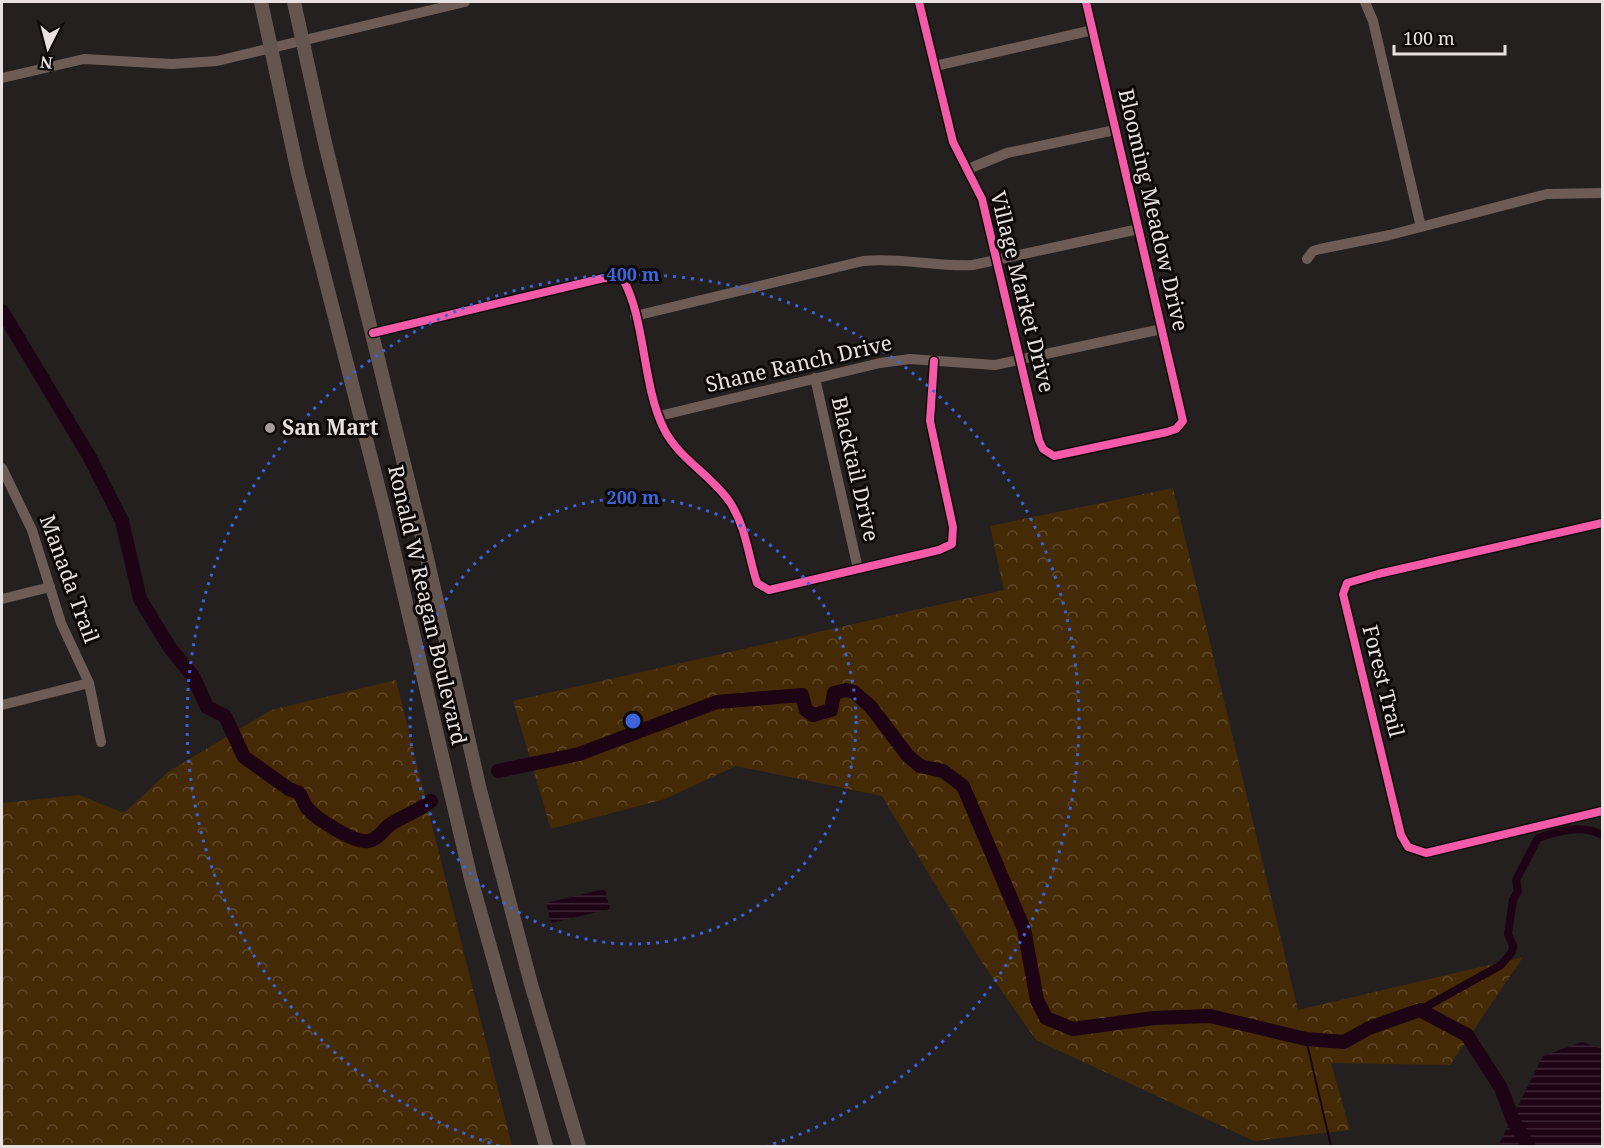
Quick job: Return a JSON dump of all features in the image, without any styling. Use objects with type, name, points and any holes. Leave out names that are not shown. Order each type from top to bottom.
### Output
[{"type":"main road","name":"Ronald W Reagan Boulevard","points":[[261,2],[298,173],[381,498],[471,879],[546,1146]]},
{"type":"main road","name":"Ronald W Reagan Boulevard","points":[[294,2],[480,790],[531,984],[579,1146]]},
{"type":"street","points":[[2,78],[84,59],[187,64],[302,42],[465,2]]},
{"type":"street","name":"Village Market Drive","points":[[920,2],[953,142],[982,199],[1039,440],[1047,454]]},
{"type":"street","name":"Blooming Meadow Drive","points":[[1047,454],[1062,456],[1167,432],[1180,426],[1182,414],[1086,2]]},
{"type":"street","points":[[1365,2],[1373,21],[1421,227]]},
{"type":"street","points":[[935,66],[1093,30]]},
{"type":"street","points":[[968,170],[1007,153],[1115,130]]},
{"type":"street","points":[[1307,259],[1313,251],[1320,249],[1421,227],[1547,194],[1602,193]]},
{"type":"street","points":[[635,316],[863,261],[899,261],[954,266],[997,261],[1139,229]]},
{"type":"street","points":[[373,333],[615,277],[623,279],[635,316],[659,416],[672,442],[717,486],[739,517],[754,574],[762,588],[777,589],[939,550],[952,544],[953,527],[930,421],[934,361]]},
{"type":"street","name":"Shane Ranch Drive","points":[[659,416],[898,360],[981,366],[1020,360],[1162,329]]},
{"type":"street","name":"Blacktail Drive","points":[[815,378],[858,569]]},
{"type":"street","name":"Manada Trail","points":[[2,468],[5,481],[33,530],[61,623],[89,683],[101,742]]},
{"type":"street","name":"Forest Trail","points":[[1602,523],[1377,574],[1347,583],[1343,594],[1401,835],[1408,847],[1419,853],[1426,853],[1602,811]]},
{"type":"street","points":[[2,599],[50,586]]},
{"type":"street","points":[[2,705],[89,683]]},
{"type":"green space","points":[[1173,488],[1298,1010],[1523,957],[1450,1065],[1331,1063],[1350,1130],[1254,1141],[1036,1040],[983,964],[882,796],[736,766],[665,799],[551,829],[513,701],[1004,590],[990,526]]},
{"type":"green space","points":[[396,680],[512,1146],[2,1146],[2,803],[79,795],[124,813],[168,772],[271,710]]},
{"type":"shaded area","points":[[605,889],[610,909],[551,923],[546,903]]},
{"type":"shaded area","points":[[1582,1042],[1602,1049],[1602,1146],[1498,1146],[1543,1056]]},
{"type":"waterway","points":[[2,311],[89,456],[122,521],[140,599],[170,648],[193,676],[207,707],[225,716],[244,757],[289,789],[299,793],[307,807],[319,819],[346,835],[363,841],[376,838],[391,824],[431,801]]},
{"type":"waterway","points":[[498,771],[579,754],[717,702],[802,695],[806,710],[813,715],[831,710],[834,693],[846,690],[854,692],[871,707],[908,756],[920,766],[943,771],[963,786],[1024,929],[1037,1000],[1046,1018],[1073,1029],[1154,1018],[1210,1016],[1306,1039],[1344,1042],[1369,1028],[1420,1010],[1467,1035],[1501,1088],[1513,1120],[1528,1146]]},
{"type":"waterway","points":[[1420,1010],[1501,965],[1512,952],[1513,946],[1508,934],[1513,900],[1518,891],[1516,880],[1538,838],[1578,829],[1602,835]]},
{"type":"waterway","points":[[1306,1039],[1331,1146]]},
{"type":"cycle path","points":[[919,2],[953,142],[982,199],[1039,440],[1043,449],[1054,456],[1167,432],[1176,429],[1183,421],[1086,2]]},
{"type":"cycle path","points":[[373,333],[604,278],[623,279],[636,314],[652,393],[664,429],[670,440],[686,458],[729,501],[743,531],[757,583],[769,590],[939,550],[952,544],[953,527],[930,421],[934,361]]},
{"type":"cycle path","points":[[1602,523],[1378,574],[1347,583],[1343,594],[1401,835],[1408,847],[1426,853],[1602,811]]},
{"type":"place","name":"San Mart","points":[[270,428]]}]
